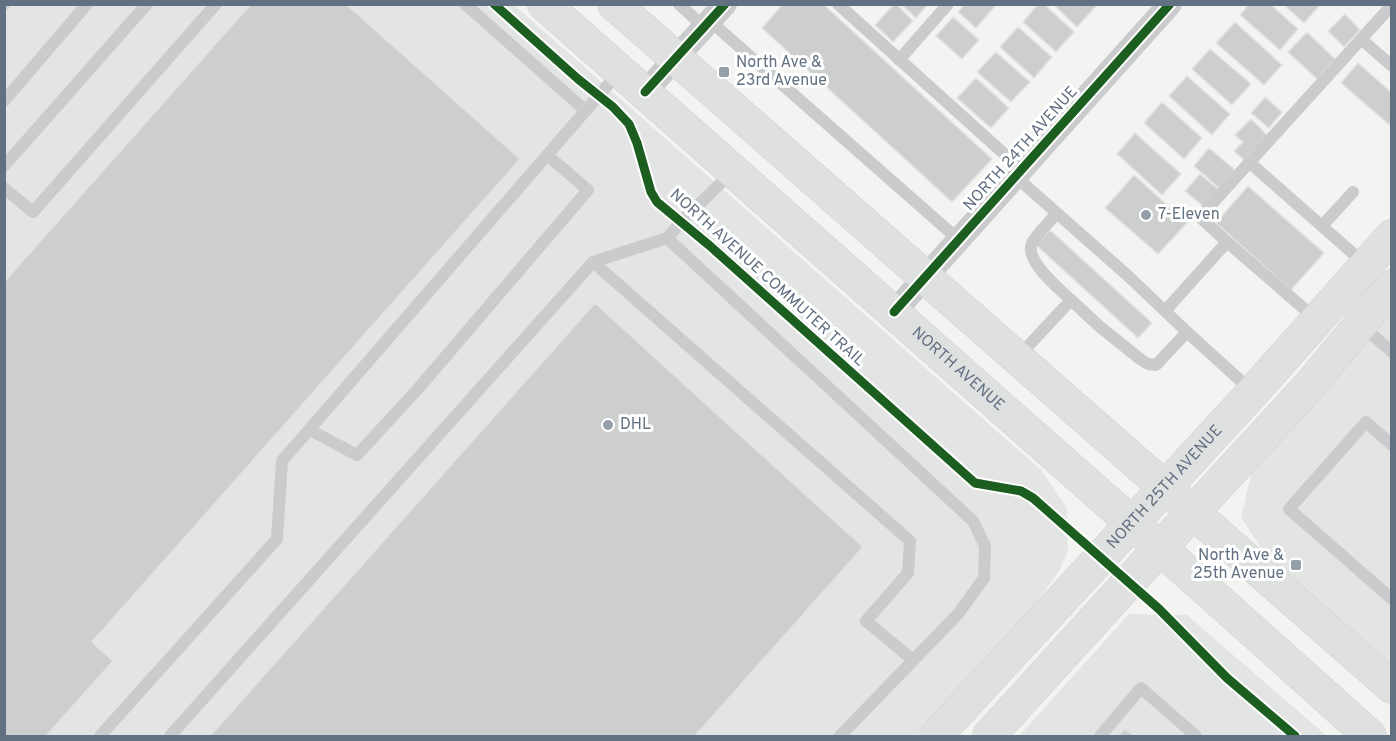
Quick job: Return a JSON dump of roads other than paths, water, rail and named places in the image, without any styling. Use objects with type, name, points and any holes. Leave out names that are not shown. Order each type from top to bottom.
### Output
[{"type":"main road","name":"NORTH AVENUE","points":[[544,4],[1370,736]]},
{"type":"main road","points":[[614,4],[1392,687]]},
{"type":"main road","name":"NORTH 25TH AVENUE","points":[[936,736],[1253,392],[1392,236]]},
{"type":"main road","points":[[989,736],[1310,385],[1392,286]]},
{"type":"street","name":"NORTH 24TH AVENUE","points":[[894,312],[1170,4]]},
{"type":"street","points":[[645,92],[713,18]]},
{"type":"lane","points":[[4,101],[87,4]]},
{"type":"lane","points":[[4,166],[147,4]]},
{"type":"lane","points":[[4,188],[33,212],[216,4]]},
{"type":"lane","points":[[465,4],[586,111]]},
{"type":"lane","points":[[679,4],[713,18],[959,240]]},
{"type":"lane","points":[[838,4],[1058,213],[1253,392]]},
{"type":"lane","points":[[899,60],[948,4]]},
{"type":"lane","points":[[1317,319],[1200,217],[1392,4]]},
{"type":"lane","points":[[1361,39],[1392,66]]},
{"type":"lane","points":[[100,736],[277,539],[282,461],[620,70]]},
{"type":"lane","points":[[310,430],[357,455],[417,390],[588,190],[547,155]]},
{"type":"lane","points":[[1249,162],[1366,264]]},
{"type":"lane","points":[[170,736],[593,261],[667,238],[734,171]]},
{"type":"lane","points":[[1322,226],[1353,192]]},
{"type":"lane","points":[[1058,213],[1033,242],[1030,250],[1034,261],[1053,284],[1099,326],[1148,364],[1156,365],[1187,332]]},
{"type":"lane","points":[[667,238],[974,521],[986,546],[984,578],[958,614],[840,736]]},
{"type":"lane","points":[[1165,311],[1227,242]]},
{"type":"lane","points":[[593,261],[910,541],[908,573],[866,621],[913,660]]},
{"type":"lane","points":[[1017,358],[1071,300]]},
{"type":"lane","points":[[1360,324],[1392,352]]},
{"type":"lane","points":[[1392,445],[1366,422],[1289,509],[1392,599]]},
{"type":"lane","points":[[1100,736],[1141,688],[1196,736]]},
{"type":"place","name":"North Ave & 23rd Avenue","points":[[724,72]]},
{"type":"place","name":"7-Eleven","points":[[1146,215]]},
{"type":"place","name":"DHL","points":[[608,425]]},
{"type":"place","name":"North Ave & 25th Avenue","points":[[1296,565]]}]
